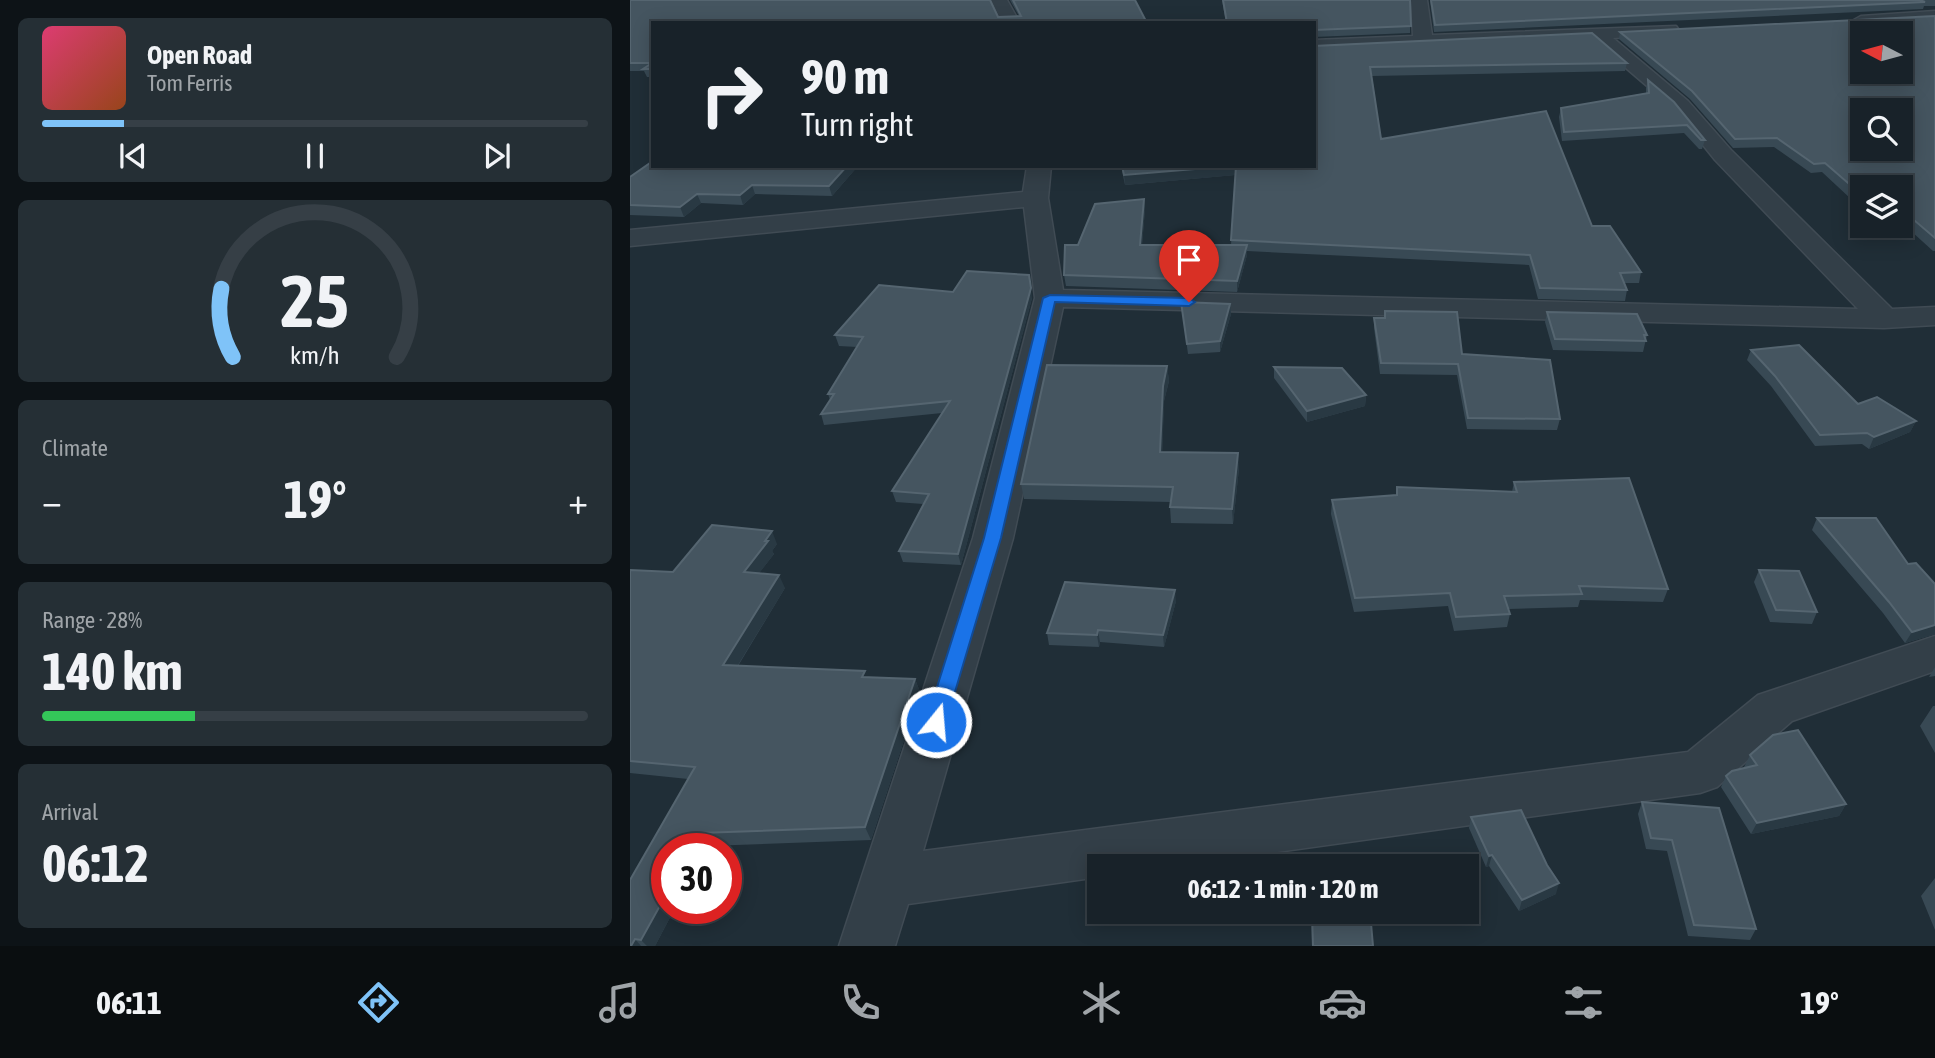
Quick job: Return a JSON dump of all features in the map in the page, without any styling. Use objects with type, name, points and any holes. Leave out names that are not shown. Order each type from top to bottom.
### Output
[{"type":"street","points":[[999,0],[1010,21]]},
{"type":"street","points":[[1419,0],[1423,40]]},
{"type":"street","points":[[1843,22],[1935,16]]},
{"type":"street","points":[[1316,46],[1693,29]]},
{"type":"street","points":[[1597,34],[1681,105],[1723,155],[1884,319]]},
{"type":"street","points":[[867,946],[993,538],[1050,298],[1035,198],[1040,168]]},
{"type":"street","points":[[630,238],[1035,198]]},
{"type":"street","points":[[1050,298],[1884,319],[1935,316]]},
{"type":"street","points":[[887,881],[1700,772],[1774,708],[1935,653]]},
{"type":"building","points":[[630,0],[990,0],[998,17],[1021,16],[1013,0],[1135,0],[1146,21],[651,21],[651,63],[630,63]]},
{"type":"building","points":[[1223,0],[1410,0],[1411,26],[1316,30],[1316,21],[1227,21]]},
{"type":"building","points":[[1431,0],[1920,0],[1925,2],[1435,25]]},
{"type":"building","points":[[1935,16],[1935,238],[1913,219],[1913,175],[1850,175],[1850,185],[1825,163],[1814,164],[1777,138],[1735,139],[1692,91],[1620,32]]},
{"type":"building","points":[[1592,33],[1627,63],[1370,67],[1381,139],[1546,111],[1592,226],[1610,226],[1641,272],[1620,273],[1627,290],[1540,288],[1530,255],[1231,240],[1236,168],[1316,168],[1316,46]]},
{"type":"building","points":[[1648,80],[1674,102],[1705,140],[1701,140],[1687,125],[1564,132],[1561,108],[1649,93]]},
{"type":"building","points":[[651,162],[651,168],[845,168],[829,186],[752,185],[740,195],[697,194],[680,207],[630,205],[630,177]]},
{"type":"building","points":[[1122,168],[1207,168],[1124,175]]},
{"type":"building","points":[[1144,199],[1140,245],[1247,245],[1237,281],[1064,275],[1065,245],[1078,245],[1095,204]]},
{"type":"building","points":[[967,271],[1029,275],[1031,288],[958,554],[899,551],[929,494],[892,491],[950,401],[821,414],[834,394],[828,394],[863,337],[835,335],[879,285],[953,292]]},
{"type":"building","points":[[1181,302],[1230,304],[1220,341],[1187,344]]},
{"type":"building","points":[[1385,311],[1457,312],[1462,354],[1550,360],[1560,419],[1468,418],[1458,364],[1381,363],[1374,318],[1385,318]]},
{"type":"building","points":[[1547,312],[1637,314],[1647,335],[1644,335],[1646,341],[1555,339]]},
{"type":"building","points":[[1799,345],[1858,404],[1877,397],[1916,421],[1874,437],[1867,433],[1820,435],[1775,376],[1751,350]]},
{"type":"building","points":[[1047,365],[1167,366],[1163,386],[1160,452],[1238,453],[1232,509],[1170,507],[1173,487],[1021,484]]},
{"type":"building","points":[[1274,367],[1342,368],[1366,395],[1307,411]]},
{"type":"building","points":[[1629,478],[1668,589],[1579,586],[1582,594],[1504,596],[1510,614],[1456,617],[1450,593],[1355,598],[1332,500],[1397,495],[1397,487],[1517,492],[1514,482]]},
{"type":"building","points":[[1817,518],[1876,518],[1908,564],[1916,563],[1935,584],[1935,625],[1912,632]]},
{"type":"building","points":[[712,525],[772,531],[765,541],[768,541],[744,572],[779,575],[723,665],[865,671],[862,677],[915,679],[865,827],[657,833],[695,767],[630,761],[630,570],[673,572]]},
{"type":"building","points":[[1759,570],[1799,571],[1817,612],[1776,610]]},
{"type":"building","points":[[1065,582],[1175,590],[1163,635],[1098,630],[1097,635],[1047,633]]},
{"type":"building","points":[[1798,730],[1846,804],[1757,823],[1726,776],[1732,771],[1757,765],[1750,755],[1773,735]]},
{"type":"building","points":[[1642,802],[1719,808],[1756,929],[1694,925],[1672,840],[1651,838]]},
{"type":"building","points":[[1521,810],[1547,865],[1559,883],[1522,900],[1492,855],[1489,856],[1471,817]]},
{"type":"building","points":[[651,843],[651,922],[641,940],[635,939],[631,946],[630,946],[630,880]]},
{"type":"building","points":[[1312,924],[1371,924],[1373,946],[1313,946]]},
{"type":"route","points":[[936,722],[993,538],[1050,298],[1189,302]]}]
